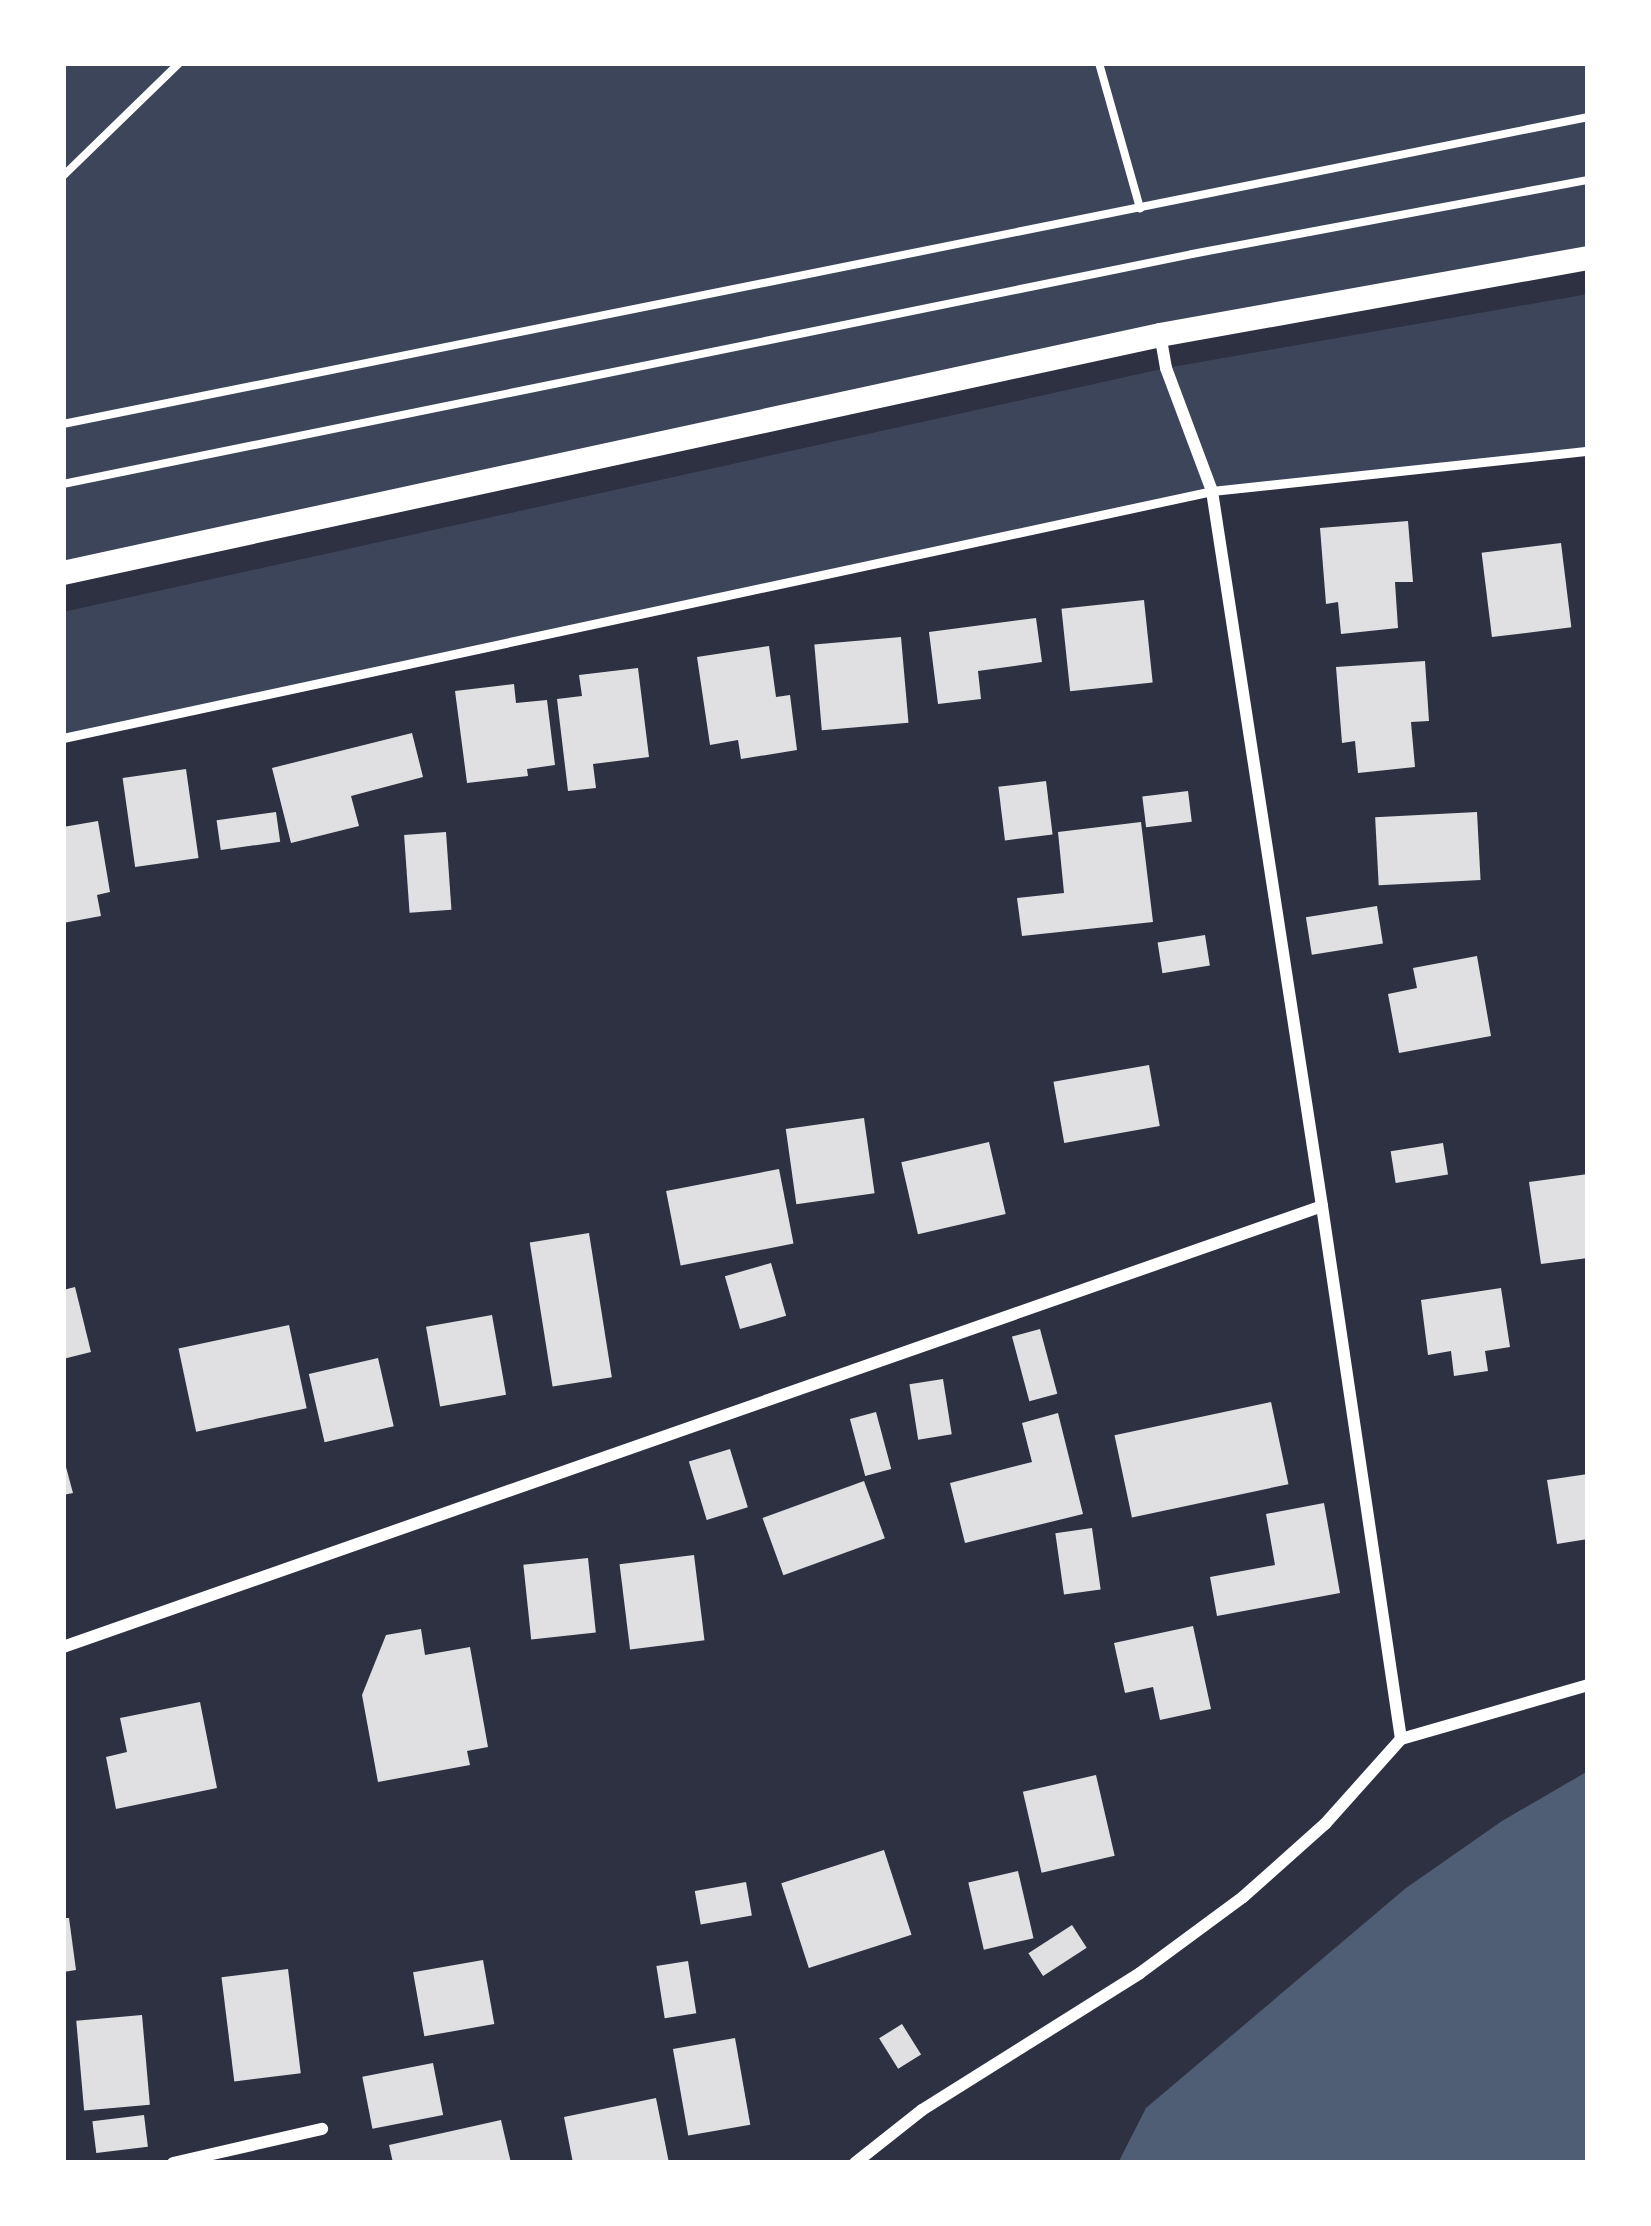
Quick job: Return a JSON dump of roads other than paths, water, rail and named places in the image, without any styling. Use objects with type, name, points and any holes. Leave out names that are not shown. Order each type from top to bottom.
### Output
[{"type":"main road","points":[[63,573],[1160,335],[1588,258]]},
{"type":"street","points":[[1160,335],[1166,368],[1212,491],[1401,1739]]},
{"type":"street","points":[[63,1647],[1322,1205]]},
{"type":"street","points":[[854,2163],[922,2110],[1140,1973],[1244,1897],[1325,1824],[1401,1739],[1588,1685]]},
{"type":"street","points":[[173,2163],[322,2129]]},
{"type":"lane","points":[[63,737],[1212,491],[1588,451]]}]
